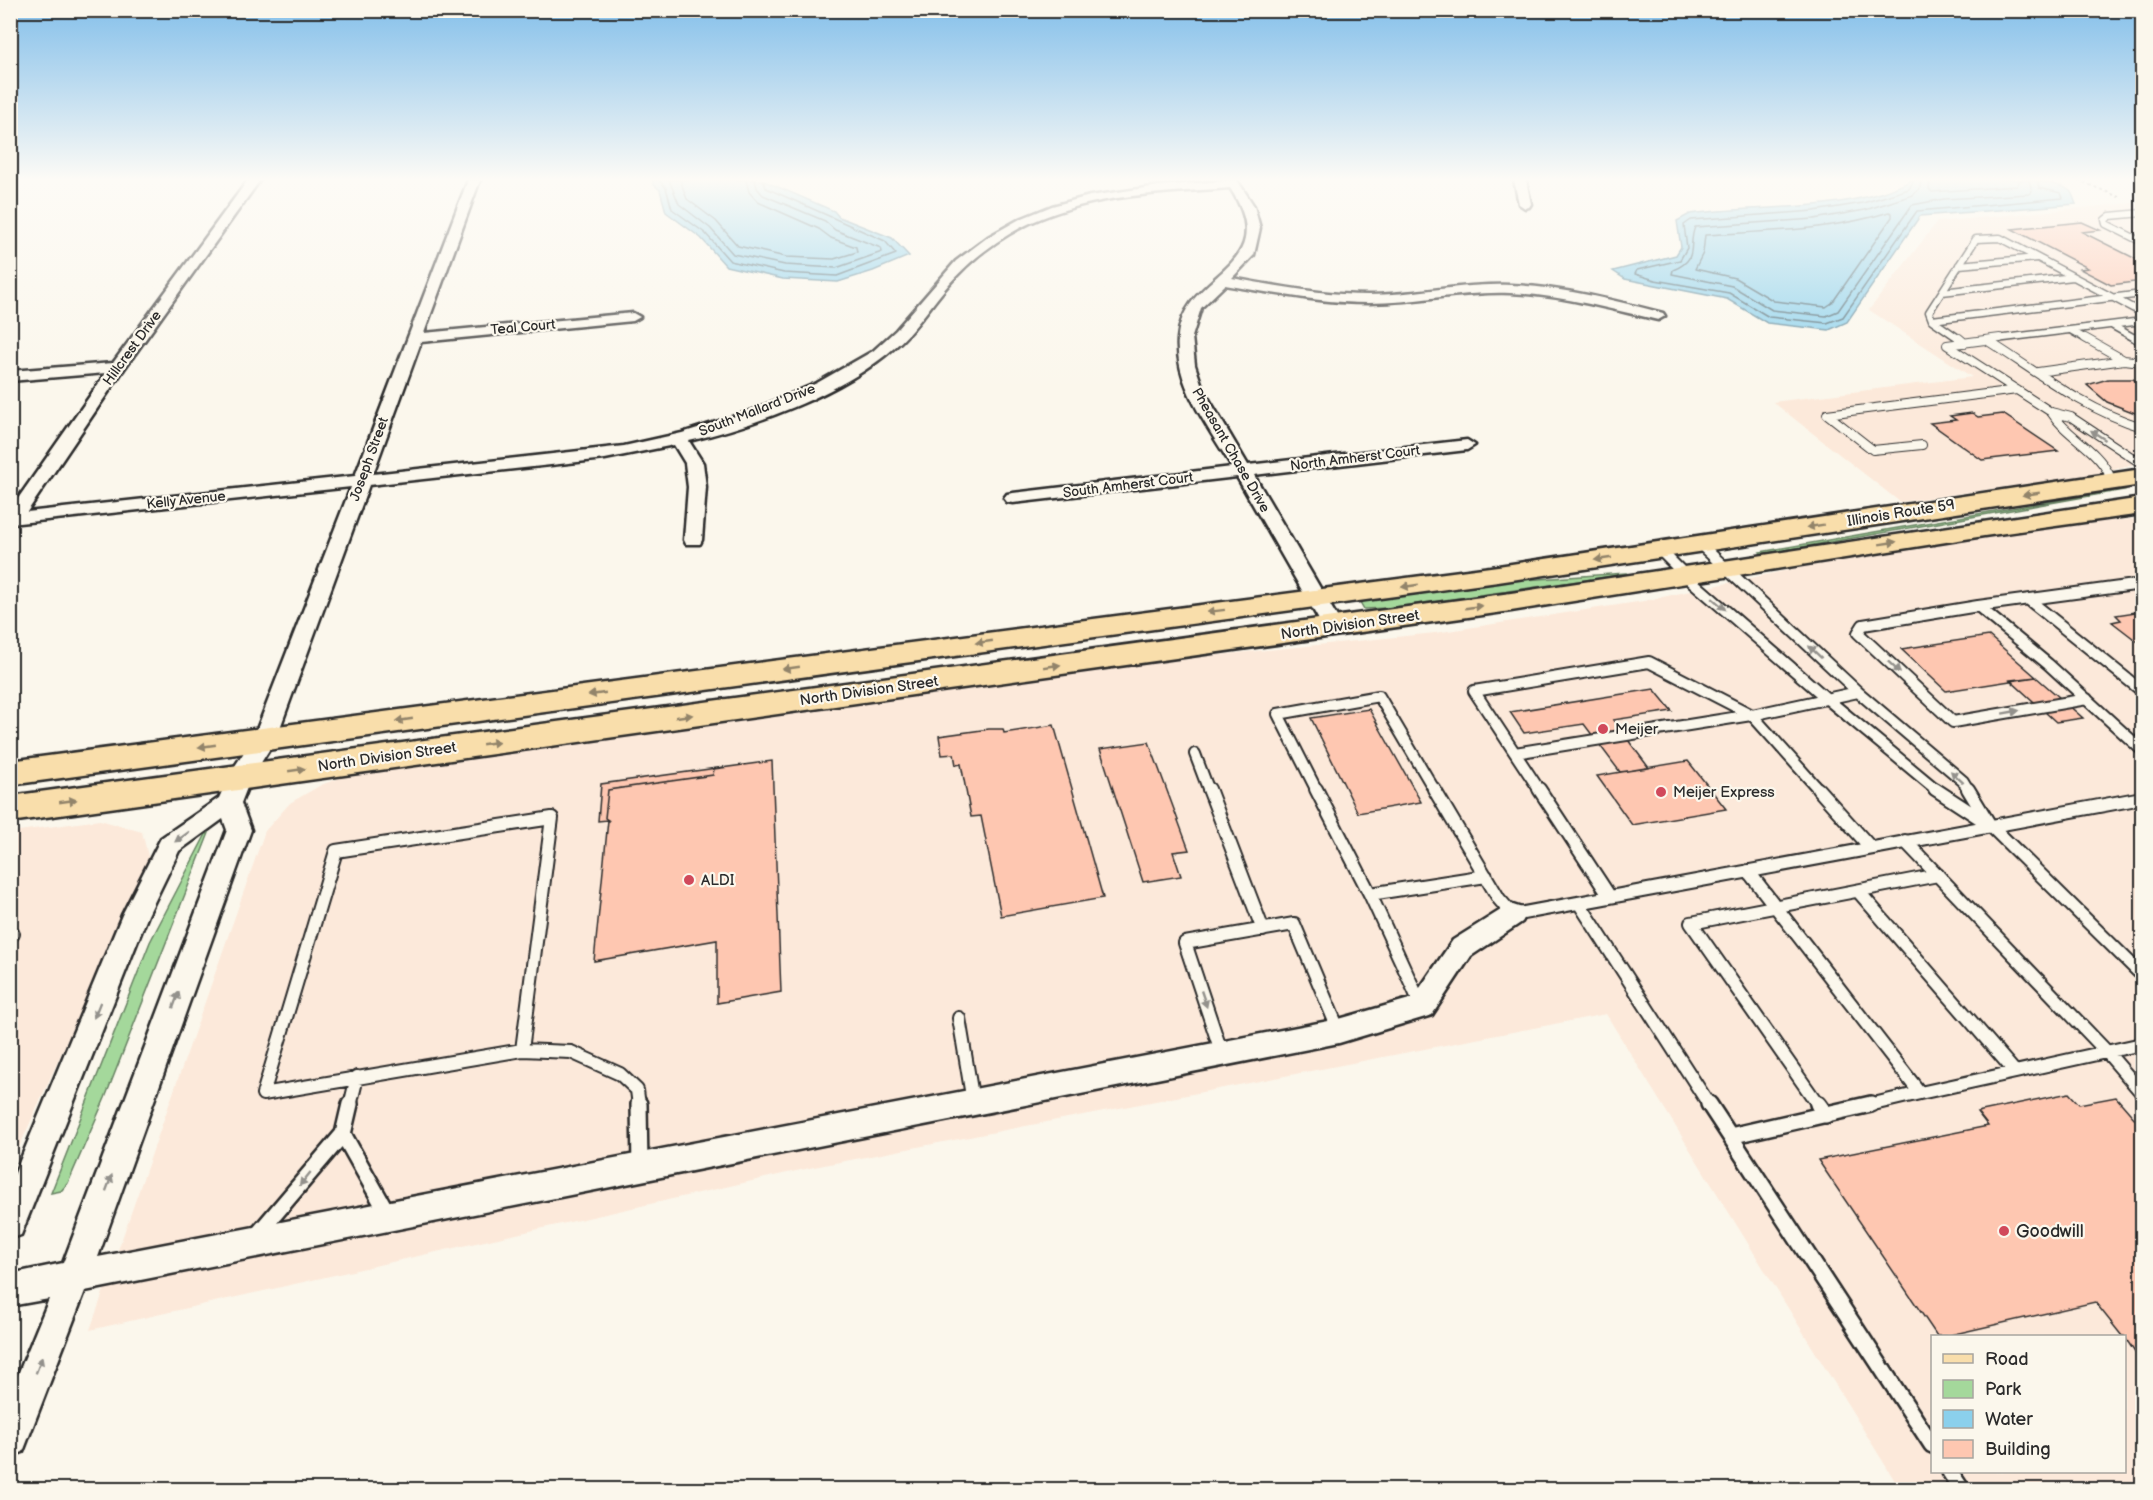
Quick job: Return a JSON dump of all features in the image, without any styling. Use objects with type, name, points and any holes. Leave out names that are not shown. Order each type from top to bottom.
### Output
[{"type":"main road","name":"Illinois Route 59","points":[[1660,550],[2142,477]]},
{"type":"main road","name":"Illinois Route 59","points":[[1726,570],[2139,503]]},
{"type":"main road","name":"North Division Street","points":[[10,773],[1660,550]]},
{"type":"main road","name":"North Division Street","points":[[10,809],[234,790],[1726,570]]},
{"type":"street","name":"Hillcrest Drive","points":[[12,519],[203,250]]},
{"type":"street","name":"Joseph Street","points":[[234,790],[265,739],[447,250]]},
{"type":"street","name":"South Mallard Drive","points":[[362,480],[624,451],[679,439],[771,408],[831,382],[878,354],[914,321],[939,287],[979,250]]},
{"type":"street","name":"Pheasant Chase Drive","points":[[1248,250],[1247,255],[1194,307],[1185,337],[1187,364],[1195,389],[1333,627]]},
{"type":"street","points":[[1222,280],[1296,294],[1368,299],[1481,290],[1526,290],[1583,298],[1658,316]]},
{"type":"street","name":"Teal Court","points":[[413,338],[633,317]]},
{"type":"street","points":[[10,376],[118,367]]},
{"type":"street","points":[[679,439],[694,463],[697,487],[693,540]]},
{"type":"street","name":"North Amherst Court","points":[[1243,472],[1467,445]]},
{"type":"street","name":"South Amherst Court","points":[[1013,498],[1243,472]]},
{"type":"street","name":"Kelly Avenue","points":[[12,519],[362,480]]},
{"type":"street","points":[[10,1224],[135,915],[170,845],[234,790]]},
{"type":"street","points":[[10,1439],[74,1278],[239,830],[234,790]]},
{"type":"street","points":[[10,1290],[1339,1031],[1422,1007],[1462,948],[1513,915]]},
{"type":"lane","points":[[1965,343],[1932,320],[1929,312],[1969,250]]},
{"type":"lane","points":[[2022,250],[2142,313]]},
{"type":"lane","points":[[1959,265],[2037,258]]},
{"type":"lane","points":[[1942,292],[2074,277]]},
{"type":"lane","points":[[1932,320],[2142,294]]},
{"type":"lane","points":[[2142,321],[1947,345],[2051,412],[2070,417],[2142,464]]},
{"type":"lane","points":[[2113,326],[2142,342]]},
{"type":"lane","points":[[2072,331],[2124,360]]},
{"type":"lane","points":[[1988,340],[2097,409],[2129,424],[2142,427]]},
{"type":"lane","points":[[2038,372],[2124,360],[2142,362]]},
{"type":"lane","points":[[1922,445],[1873,450],[1827,414],[2018,390]]},
{"type":"lane","points":[[2051,412],[2057,424],[2085,443],[2103,460],[2109,474],[2105,482]]},
{"type":"lane","points":[[1700,544],[1858,692],[1963,781],[1990,825]]},
{"type":"lane","points":[[1660,550],[1687,577],[1929,785],[1990,825],[2142,975]]},
{"type":"lane","points":[[2086,699],[1953,723],[1858,633],[1863,625],[2142,583]]},
{"type":"lane","points":[[2029,600],[2142,691]]},
{"type":"lane","points":[[1978,606],[2142,750]]},
{"type":"lane","points":[[1610,897],[1474,692],[1649,662],[1752,715],[1871,848]]},
{"type":"lane","points":[[1515,753],[1752,715],[1858,692]]},
{"type":"lane","points":[[1422,1007],[1370,894],[1278,714],[1379,696],[1499,899],[1513,915],[2142,798]]},
{"type":"lane","points":[[1195,754],[1263,930]]},
{"type":"lane","points":[[522,1050],[552,818],[336,851],[263,1094],[522,1050],[571,1052],[620,1074],[637,1090],[640,1115],[639,1168]]},
{"type":"lane","points":[[1905,842],[2108,1052],[2142,1093]]},
{"type":"lane","points":[[1748,871],[1920,1093]]},
{"type":"lane","points":[[1826,1114],[1691,923],[1938,875]]},
{"type":"lane","points":[[1370,894],[1486,876]]},
{"type":"lane","points":[[1858,891],[2015,1072]]},
{"type":"lane","points":[[1579,903],[1931,1443]]},
{"type":"lane","points":[[1222,1054],[1185,943],[1294,924],[1339,1031]]},
{"type":"lane","points":[[10,932],[12,934],[10,938]]},
{"type":"lane","points":[[959,1018],[973,1103]]},
{"type":"lane","points":[[1730,1136],[2142,1044]]},
{"type":"lane","points":[[2108,1052],[2142,1082]]},
{"type":"lane","points":[[249,1244],[343,1134],[357,1077]]},
{"type":"lane","points":[[343,1134],[354,1148],[390,1216]]},
{"type":"lane","points":[[1951,1473],[1962,1490]]},
{"type":"shaded area","points":[[1915,250],[2142,250],[2142,462],[2092,475],[1900,502],[1773,402],[1972,377],[1869,310]]},
{"type":"shaded area","points":[[2142,518],[2142,1489],[1900,1489],[1606,1014],[814,1167],[90,1330],[265,831],[290,803],[321,785],[356,772],[1188,658],[1435,633],[1644,601],[1816,564],[2064,525]]},
{"type":"shaded area","points":[[100,820],[142,832],[149,860],[11,1165],[11,832]]},
{"type":"green space","points":[[2124,490],[1762,554],[1760,552]]},
{"type":"green space","points":[[1628,574],[1388,608],[1364,609],[1360,602],[1511,581]]},
{"type":"green space","points":[[209,833],[105,1098],[68,1183],[61,1191],[51,1193],[150,942],[206,834]]},
{"type":"water","points":[[712,250],[903,250],[909,256],[838,282],[783,279],[726,266]]},
{"type":"water","points":[[1679,250],[1897,250],[1847,322],[1829,330],[1767,323],[1727,299],[1625,279],[1613,271],[1676,255]]},
{"type":"building","points":[[2053,250],[2118,250],[2142,262],[2142,278],[2138,278],[2142,281],[2111,285],[2080,269],[2088,268]]},
{"type":"building","points":[[2108,379],[2133,379],[2142,384],[2142,412],[2135,413],[2107,402],[2087,385]]},
{"type":"building","points":[[1972,413],[1978,417],[2003,414],[2058,451],[1982,460],[1930,423],[1956,420],[1950,416]]},
{"type":"building","points":[[2142,611],[2142,645],[2112,622],[2121,620],[2116,615]]},
{"type":"building","points":[[1989,636],[2036,677],[1946,691],[1901,649]]},
{"type":"building","points":[[2036,677],[2083,718],[2056,722],[2010,680]]},
{"type":"building","name":"Meijer","points":[[1654,689],[1672,711],[1613,720],[1649,768],[1620,772],[1584,724],[1524,733],[1510,712]]},
{"type":"building","points":[[1369,709],[1421,802],[1358,813],[1311,718]]},
{"type":"building","points":[[1054,725],[1103,898],[1001,916],[981,816],[971,817],[961,764],[956,765],[954,754],[942,755],[939,736],[989,729],[1003,729],[1004,733]]},
{"type":"building","points":[[1149,742],[1189,850],[1173,852],[1181,876],[1143,882],[1100,749]]},
{"type":"building","name":"ALDI","points":[[772,761],[781,992],[717,1003],[717,940],[594,961],[608,820],[605,818],[608,790],[713,775],[714,769]]},
{"type":"building","name":"Meijer Express","points":[[1688,761],[1726,809],[1632,825],[1597,776]]},
{"type":"building","points":[[724,767],[714,769],[713,775],[608,790],[605,818],[608,820],[598,821],[601,784]]},
{"type":"building","name":"Goodwill","points":[[2069,1093],[2079,1104],[2116,1097],[2142,1127],[2142,1363],[2126,1339],[2126,1335],[2121,1335],[2095,1302],[1950,1335],[1936,1335],[1818,1160],[1988,1126],[1977,1112]]},
{"type":"place","name":"Meijer","points":[[1603,729]]},
{"type":"place","name":"Meijer Express","points":[[1661,792]]},
{"type":"place","name":"ALDI","points":[[689,880]]},
{"type":"place","name":"Goodwill","points":[[2004,1231]]}]
